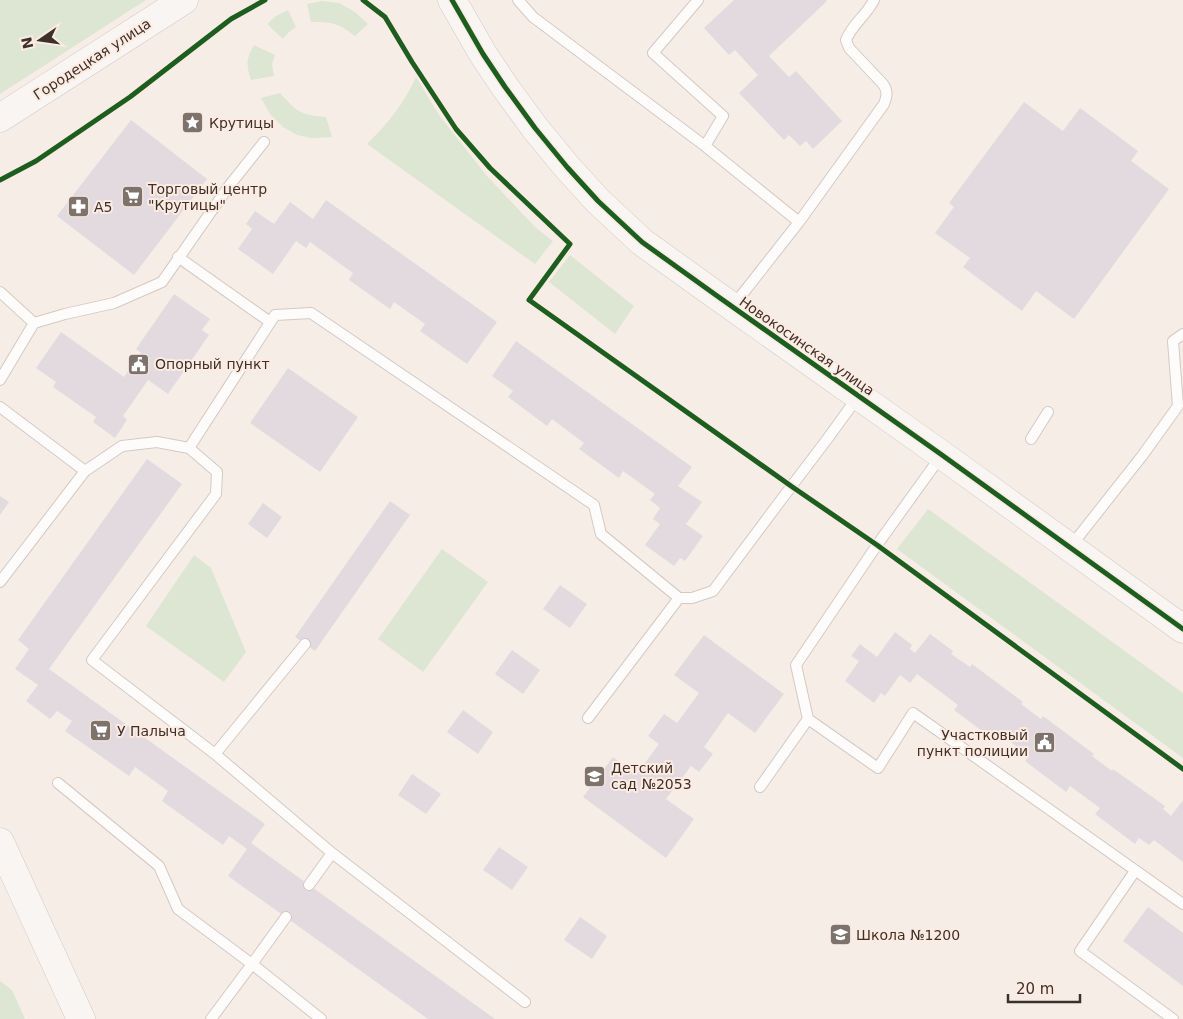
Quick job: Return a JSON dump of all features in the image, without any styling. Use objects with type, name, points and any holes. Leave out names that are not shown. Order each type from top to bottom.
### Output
[{"type":"street","name":"Городецкая улица","points":[[0,118],[184,0]]},
{"type":"street","points":[[452,0],[469,29]]},
{"type":"street","points":[[457,0],[469,29]]},
{"type":"street","name":"Новокосинская улица","points":[[469,29],[504,87],[535,128],[598,202],[642,242],[1183,629]]},
{"type":"street","points":[[0,842],[81,1019]]},
{"type":"lane","points":[[518,0],[533,17],[704,146],[800,222]]},
{"type":"lane","points":[[698,0],[653,53],[723,116],[704,146]]},
{"type":"lane","points":[[732,307],[800,222],[884,104],[887,90],[884,84],[848,48],[846,40],[849,32],[874,0]]},
{"type":"lane","points":[[0,380],[34,323],[114,303],[162,282],[229,186],[264,142]]},
{"type":"lane","points":[[178,258],[270,322]]},
{"type":"lane","points":[[0,292],[34,323]]},
{"type":"lane","points":[[189,448],[275,315],[311,313],[594,504],[601,534],[679,598],[692,598],[713,592],[858,396]]},
{"type":"lane","points":[[1070,548],[1142,456],[1178,406],[1173,341],[1183,334]]},
{"type":"lane","points":[[0,407],[85,471]]},
{"type":"lane","points":[[1030,439],[1048,412]]},
{"type":"lane","points":[[0,582],[85,471],[122,446],[157,442],[189,448],[217,472],[216,494],[92,660],[215,754],[332,853],[525,1002]]},
{"type":"lane","points":[[942,455],[796,665],[808,719],[878,768],[913,712],[1183,904]]},
{"type":"lane","points":[[588,718],[679,598]]},
{"type":"lane","points":[[215,754],[305,644]]},
{"type":"lane","points":[[760,787],[808,719]]},
{"type":"lane","points":[[58,783],[159,866],[178,909],[252,964],[321,1019]]},
{"type":"lane","points":[[309,885],[332,853]]},
{"type":"lane","points":[[1135,871],[1080,951],[1173,1019]]},
{"type":"lane","points":[[211,1019],[286,917]]},
{"type":"green space","points":[[0,0],[146,0],[0,94]]},
{"type":"green space","points":[[322,1],[339,3],[355,12],[368,24],[355,36],[335,24],[311,22],[307,4]]},
{"type":"green space","points":[[288,10],[296,27],[283,39],[267,24],[276,16]]},
{"type":"green space","points":[[254,45],[275,55],[272,64],[274,76],[251,80],[248,62],[249,54]]},
{"type":"green space","points":[[416,77],[439,115],[487,176],[536,228],[553,241],[535,264],[367,144],[395,113]]},
{"type":"green space","points":[[280,93],[295,108],[305,114],[326,117],[332,137],[312,138],[297,135],[283,127],[270,114],[261,98]]},
{"type":"green space","points":[[570,255],[634,306],[615,334],[549,282]]},
{"type":"green space","points":[[928,509],[1183,693],[1183,758],[897,549]]},
{"type":"green space","points":[[442,549],[488,582],[423,672],[378,639]]},
{"type":"green space","points":[[194,555],[211,568],[246,652],[224,682],[146,626]]},
{"type":"green space","points":[[0,981],[12,990],[25,1019],[0,1019]]},
{"type":"building","points":[[734,0],[827,1],[769,56],[789,77],[796,71],[842,121],[813,149],[806,141],[800,146],[789,135],[784,140],[739,93],[758,75],[735,50],[729,55],[704,28]]},
{"type":"building","points":[[1024,102],[1063,131],[1080,108],[1138,151],[1131,161],[1169,189],[1074,319],[1036,291],[1022,311],[963,267],[970,258],[935,233],[954,207],[949,203]]},
{"type":"building","name":"Торговый центр \"Крутицы\"","points":[[131,120],[207,179],[134,275],[57,216]]},
{"type":"building","points":[[326,200],[497,322],[467,364],[420,331],[425,324],[394,302],[390,309],[349,280],[353,273],[310,242],[306,248],[296,241],[273,274],[238,249],[252,229],[246,224],[255,211],[274,224],[290,202],[313,219]]},
{"type":"building","points":[[174,294],[210,319],[202,330],[209,335],[168,394],[148,380],[123,416],[127,420],[115,438],[93,422],[96,417],[53,387],[56,382],[36,368],[61,332],[124,377],[141,353],[136,349]]},
{"type":"building","points":[[516,341],[692,467],[678,486],[702,502],[686,524],[703,536],[685,561],[680,558],[674,566],[645,545],[660,524],[653,519],[660,508],[650,500],[655,494],[623,471],[619,478],[579,449],[584,443],[552,419],[547,426],[508,397],[513,391],[492,376]]},
{"type":"building","points":[[288,368],[358,417],[320,472],[250,423]]},
{"type":"building","points":[[147,459],[182,484],[49,669],[265,824],[251,843],[495,1019],[428,1019],[228,876],[247,849],[229,836],[223,845],[162,801],[168,791],[135,767],[129,776],[65,731],[72,721],[57,711],[50,719],[26,701],[38,685],[15,669],[29,649],[18,640]]},
{"type":"building","points":[[0,496],[9,502],[0,515]]},
{"type":"building","points":[[390,501],[410,515],[315,651],[295,637]]},
{"type":"building","points":[[263,503],[282,517],[267,538],[248,524]]},
{"type":"building","points":[[560,585],[587,604],[570,628],[543,609]]},
{"type":"building","points":[[895,632],[912,645],[910,649],[915,653],[930,634],[953,651],[951,654],[970,667],[972,664],[1023,702],[1021,704],[1041,719],[1043,716],[1094,754],[1092,756],[1112,771],[1113,769],[1165,806],[1163,809],[1171,816],[1183,800],[1183,862],[1154,840],[1149,845],[1139,838],[1135,844],[1095,814],[1100,808],[1070,786],[1066,792],[1025,761],[1029,756],[999,733],[994,740],[954,710],[958,705],[917,674],[910,683],[900,675],[885,696],[881,693],[874,703],[845,681],[859,661],[851,656],[860,644],[877,657]]},
{"type":"building","points":[[704,635],[784,694],[755,733],[728,713],[704,747],[713,754],[699,772],[691,766],[666,799],[694,819],[666,858],[583,797],[613,757],[636,775],[659,744],[648,736],[664,714],[677,723],[699,693],[674,675]]},
{"type":"building","points":[[512,650],[540,670],[523,694],[495,674]]},
{"type":"building","points":[[463,710],[493,732],[478,754],[447,732]]},
{"type":"building","points":[[412,774],[441,794],[426,814],[398,795]]},
{"type":"building","points":[[499,847],[528,867],[512,890],[483,870]]},
{"type":"building","points":[[1148,907],[1183,933],[1183,986],[1123,941]]},
{"type":"building","points":[[580,917],[607,936],[592,959],[564,940]]},
{"type":"cycle path","points":[[0,180],[36,161],[130,97],[231,19],[265,0]]},
{"type":"cycle path","points":[[363,0],[385,17],[456,129],[490,168],[570,244],[529,300],[877,545],[1183,769]]},
{"type":"cycle path","points":[[452,0],[483,54],[535,128],[598,201],[642,242],[1183,629]]},
{"type":"place","name":"Крутицы","points":[[193,123]]},
{"type":"place","name":"Торговый центр \"Крутицы\"","points":[[132,197]]},
{"type":"place","name":"А5","points":[[78,207]]},
{"type":"place","name":"Опорный пункт","points":[[139,364]]},
{"type":"place","name":"У Палыча","points":[[101,731]]},
{"type":"place","name":"Участковый пункт полиции","points":[[1044,743]]},
{"type":"place","name":"Детский сад №2053","points":[[595,776]]},
{"type":"place","name":"Школа №1200","points":[[840,935]]}]
